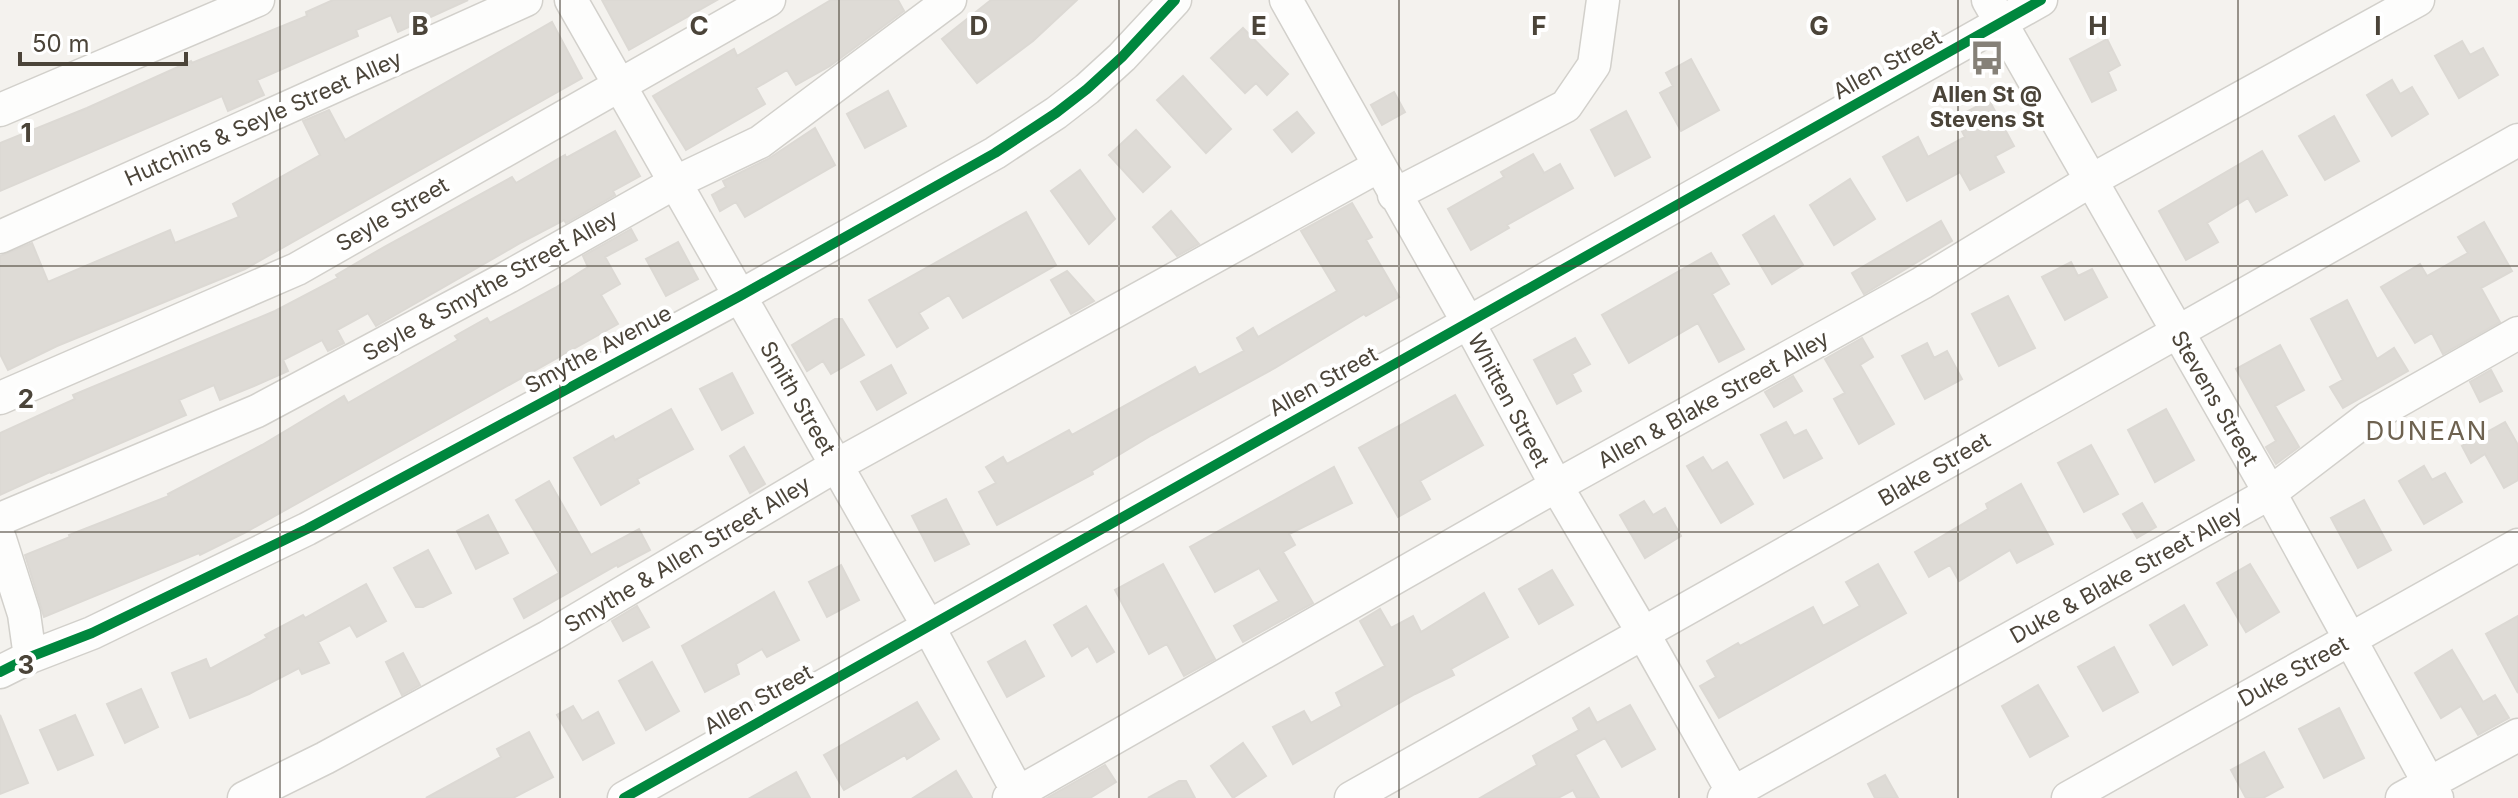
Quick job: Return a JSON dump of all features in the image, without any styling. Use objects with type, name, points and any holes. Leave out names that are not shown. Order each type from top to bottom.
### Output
[{"type":"street","points":[[0,110],[258,0]]},
{"type":"street","name":"Hutchins & Seyle Street Alley","points":[[0,237],[526,0]]},
{"type":"street","name":"Smith Street","points":[[571,0],[928,626],[1016,796]]},
{"type":"street","name":"Seyle Street","points":[[0,398],[297,269],[769,0]]},
{"type":"street","name":"Seyle & Smythe Street Alley","points":[[0,519],[257,411],[508,277],[676,182],[760,142],[950,0]]},
{"type":"street","name":"Smythe Avenue","points":[[0,672],[92,633],[307,529],[740,296],[995,153],[1056,113],[1122,57],[1175,0]]},
{"type":"street","name":"Whitten Street","points":[[1286,0],[1557,487],[1643,633],[1731,796]]},
{"type":"street","points":[[1394,195],[1566,106],[1594,65],[1603,0]]},
{"type":"street","name":"Allen Street","points":[[624,798],[1468,323],[1994,11],[2041,0]]},
{"type":"street","name":"Allen & Blake Street Alley","points":[[1016,796],[1922,283],[2090,181],[2418,0]]},
{"type":"street","name":"Stevens Street","points":[[1994,11],[2351,639],[2422,793]]},
{"type":"street","name":"Blake Street","points":[[1351,798],[2518,140]]},
{"type":"street","name":"Smythe & Allen Street Alley","points":[[244,798],[325,758],[548,637],[837,465],[1379,166]]},
{"type":"street","name":"Duke & Blake Street Alley","points":[[1731,796],[2270,493],[2368,418],[2518,333]]},
{"type":"street","points":[[0,539],[24,614],[30,657]]},
{"type":"street","name":"Duke Street","points":[[2068,798],[2518,545]]},
{"type":"street","points":[[2422,793],[2518,735]]},
{"type":"building","points":[[333,0],[468,0],[398,32],[391,15],[356,30],[358,36],[257,80],[264,95],[228,111],[222,96],[0,191],[0,143],[191,61],[307,16],[306,12]]},
{"type":"building","points":[[602,0],[717,0],[629,50]]},
{"type":"building","points":[[831,0],[898,0],[904,11],[830,66],[796,85],[787,70],[756,88],[765,104],[686,150],[653,96],[734,49],[737,56]]},
{"type":"building","points":[[991,0],[1077,0],[1033,41],[977,83],[942,39]]},
{"type":"building","points":[[552,22],[582,78],[245,269],[57,346],[8,370],[0,354],[0,256],[32,243],[48,282],[170,230],[175,243],[239,217],[233,204],[320,155],[303,121],[329,110],[345,140]]},
{"type":"building","points":[[1243,28],[1288,74],[1267,95],[1256,83],[1245,93],[1211,58]]},
{"type":"building","points":[[2107,39],[2120,65],[2108,72],[2116,90],[2092,102],[2070,59]]},
{"type":"building","points":[[2462,41],[2470,55],[2483,48],[2498,75],[2459,98],[2435,56]]},
{"type":"building","points":[[1691,59],[1719,110],[1681,131],[1660,93],[1673,86],[1666,73]]},
{"type":"building","points":[[1183,76],[1231,129],[1206,153],[1157,100]]},
{"type":"building","points":[[2392,80],[2400,94],[2412,87],[2428,114],[2392,136],[2367,95]]},
{"type":"building","points":[[888,91],[906,126],[865,148],[847,114]]},
{"type":"building","points":[[1394,92],[1405,112],[1382,125],[1371,105]]},
{"type":"building","points":[[1989,100],[2014,146],[1995,156],[2004,172],[1970,190],[1960,172],[1907,201],[1883,157],[1918,137],[1928,157],[1965,137],[1955,118]]},
{"type":"building","points":[[1626,111],[1650,157],[1615,176],[1591,130]]},
{"type":"building","points":[[1297,112],[1314,133],[1292,152],[1274,130]]},
{"type":"building","points":[[2334,116],[2359,161],[2325,180],[2299,136]]},
{"type":"building","points":[[815,128],[835,165],[745,217],[736,202],[720,211],[712,195],[726,187],[723,181],[768,159]]},
{"type":"building","points":[[1136,130],[1170,167],[1143,192],[1109,155]]},
{"type":"building","points":[[615,131],[640,176],[613,191],[615,195],[566,223],[564,220],[522,242],[376,326],[368,313],[337,330],[344,343],[328,351],[322,340],[283,360],[288,371],[220,400],[214,385],[179,400],[186,415],[0,495],[0,433],[75,399],[73,395],[275,311],[512,177],[516,183]]},
{"type":"building","points":[[2262,151],[2287,195],[2256,212],[2248,198],[2207,223],[2218,242],[2186,260],[2159,211]]},
{"type":"building","points":[[1533,154],[1544,173],[1560,164],[1573,188],[1507,225],[1509,228],[1471,250],[1448,209],[1504,177],[1501,172]]},
{"type":"building","points":[[1080,170],[1115,219],[1089,244],[1051,191]]},
{"type":"building","points":[[1850,179],[1875,219],[1834,245],[1810,205]]},
{"type":"building","points":[[1352,203],[1372,237],[1366,240],[1399,297],[1152,435],[1092,471],[1093,474],[997,525],[979,492],[996,483],[986,467],[1003,457],[1007,464],[1069,430],[1072,435],[1195,367],[1199,375],[1244,351],[1237,338],[1253,328],[1258,337],[1337,291],[1301,231]]},
{"type":"building","points":[[1171,211],[1199,244],[1177,256],[1153,227]]},
{"type":"building","points":[[1026,212],[1056,265],[963,318],[949,295],[919,313],[928,328],[897,347],[869,300]]},
{"type":"building","points":[[1774,216],[1803,265],[1772,284],[1743,235]]},
{"type":"building","points":[[1941,221],[1952,241],[1864,294],[1852,273]]},
{"type":"building","points":[[2484,222],[2512,271],[2481,288],[2500,322],[2443,354],[2432,333],[2415,343],[2381,287],[2420,264],[2427,276],[2468,253],[2458,237]]},
{"type":"building","points":[[631,229],[637,240],[605,257],[620,284],[601,295],[618,324],[246,532],[200,555],[44,617],[25,555],[169,496],[344,396],[348,403],[458,340],[455,336],[487,318],[490,323],[555,288],[588,267],[583,256]]},
{"type":"building","points":[[678,242],[698,279],[666,296],[646,259]]},
{"type":"building","points":[[1711,253],[1729,284],[1712,294],[1744,349],[1719,362],[1698,323],[1629,363],[1602,315]]},
{"type":"building","points":[[2071,262],[2078,276],[2092,269],[2107,297],[2065,320],[2042,277]]},
{"type":"building","points":[[1067,271],[1094,301],[1071,314],[1051,280]]},
{"type":"building","points":[[2008,296],[2035,348],[1999,366],[1972,314]]},
{"type":"building","points":[[2347,300],[2377,359],[2394,348],[2408,371],[2343,408],[2330,387],[2343,380],[2311,319]]},
{"type":"building","points":[[835,319],[842,319],[864,355],[831,374],[823,361],[807,371],[792,345]]},
{"type":"building","points":[[1575,338],[1590,364],[1572,374],[1581,391],[1557,404],[1534,360]]},
{"type":"building","points":[[1862,338],[1873,357],[1860,365],[1894,424],[1859,444],[1834,399],[1845,393],[1825,359]]},
{"type":"building","points":[[1927,343],[1934,358],[1947,351],[1962,379],[1925,399],[1902,356]]},
{"type":"building","points":[[2280,345],[2304,390],[2275,406],[2299,447],[2276,464],[2266,447],[2276,441],[2236,369]]},
{"type":"building","points":[[891,365],[906,393],[877,410],[861,382]]},
{"type":"building","points":[[2491,370],[2502,391],[2480,402],[2470,382]]},
{"type":"building","points":[[732,373],[753,413],[722,430],[700,389]]},
{"type":"building","points":[[1793,376],[1802,391],[1774,407],[1765,392]]},
{"type":"building","points":[[1455,395],[1483,445],[1420,481],[1430,499],[1398,517],[1359,448]]},
{"type":"building","points":[[671,409],[693,449],[637,479],[639,483],[601,505],[574,458],[613,436],[615,440]]},
{"type":"building","points":[[2166,409],[2194,460],[2155,482],[2128,430]]},
{"type":"building","points":[[1786,422],[1794,436],[1806,430],[1822,458],[1784,478],[1761,435]]},
{"type":"building","points":[[2505,422],[2518,445],[2518,480],[2504,488],[2485,454],[2471,463],[2462,446]]},
{"type":"building","points":[[2091,445],[2118,494],[2084,512],[2058,463]]},
{"type":"building","points":[[744,447],[765,484],[750,493],[730,456]]},
{"type":"building","points":[[1703,457],[1712,471],[1727,462],[1753,504],[1721,523],[1687,466]]},
{"type":"building","points":[[2424,466],[2432,480],[2445,473],[2462,502],[2424,524],[2399,481]]},
{"type":"building","points":[[1334,467],[1352,503],[1289,534],[1295,545],[1283,552],[1313,603],[1243,642],[1234,626],[1279,601],[1259,568],[1215,592],[1190,547]]},
{"type":"building","points":[[549,481],[591,555],[639,529],[650,550],[617,565],[524,618],[514,599],[559,573],[516,500]]},
{"type":"building","points":[[2021,484],[2053,544],[2017,563],[2010,550],[1959,581],[1950,565],[1929,577],[1915,552],[1988,509],[1986,504]]},
{"type":"building","points":[[946,499],[969,544],[935,561],[912,516]]},
{"type":"building","points":[[2364,500],[2391,550],[2358,568],[2331,518]]},
{"type":"building","points":[[1644,501],[1653,515],[1665,508],[1681,536],[1645,558],[1620,515]]},
{"type":"building","points":[[2142,503],[2156,527],[2137,538],[2123,514]]},
{"type":"building","points":[[488,515],[508,553],[476,569],[457,531]]},
{"type":"building","points":[[428,550],[451,593],[423,607],[416,607],[394,568]]},
{"type":"building","points":[[1163,564],[1215,659],[1184,676],[1167,644],[1149,654],[1115,590]]},
{"type":"building","points":[[1878,564],[1906,613],[1719,718],[1700,686],[1716,677],[1707,661],[1813,607],[1823,626],[1860,606],[1846,582]]},
{"type":"building","points":[[2250,564],[2279,612],[2246,632],[2217,583]]},
{"type":"building","points":[[841,565],[859,600],[827,617],[809,582]]},
{"type":"building","points":[[1552,570],[1573,605],[1539,624],[1519,589]]},
{"type":"building","points":[[366,584],[386,621],[357,637],[350,625],[318,642],[329,663],[302,674],[299,668],[249,694],[190,718],[172,673],[206,659],[210,669],[267,638],[265,635],[303,615],[305,618]]},
{"type":"building","points":[[774,592],[799,640],[767,657],[762,649],[736,664],[739,674],[705,692],[682,646]]},
{"type":"building","points":[[1484,593],[1508,637],[1451,669],[1454,675],[1293,764],[1273,727],[1304,711],[1311,723],[1342,706],[1336,693],[1385,666],[1360,621],[1380,609],[1391,628],[1413,616],[1421,632]]},
{"type":"building","points":[[2184,605],[2207,645],[2173,665],[2150,625]]},
{"type":"building","points":[[637,606],[649,627],[623,641],[612,621]]},
{"type":"building","points":[[1086,606],[1114,652],[1097,662],[1088,646],[1072,656],[1054,625]]},
{"type":"building","points":[[2518,616],[2518,693],[2486,634]]},
{"type":"building","points":[[1025,641],[1044,676],[1007,697],[988,662]]},
{"type":"building","points":[[2114,647],[2138,692],[2103,711],[2078,667]]},
{"type":"building","points":[[2452,650],[2483,702],[2495,695],[2509,718],[2478,735],[2461,706],[2441,718],[2415,673]]},
{"type":"building","points":[[403,653],[420,685],[402,695],[386,662]]},
{"type":"building","points":[[652,662],[679,711],[646,730],[619,681]]},
{"type":"building","points":[[2038,685],[2068,736],[2030,757],[2002,706]]},
{"type":"building","points":[[141,689],[158,727],[125,743],[107,704]]},
{"type":"building","points":[[917,702],[939,739],[907,759],[905,755],[844,790],[824,755]]},
{"type":"building","points":[[1630,705],[1655,749],[1622,767],[1605,738],[1575,755],[1599,798],[1577,798],[1573,790],[1558,798],[1480,798],[1537,765],[1533,756],[1579,730],[1573,718],[1589,708],[1597,723]]},
{"type":"building","points":[[573,706],[582,721],[598,712],[614,743],[583,760],[557,715]]},
{"type":"building","points":[[2339,708],[2364,758],[2324,778],[2299,729]]},
{"type":"building","points":[[0,715],[28,783],[0,794]]},
{"type":"building","points":[[75,715],[93,755],[58,770],[40,730]]},
{"type":"building","points":[[529,732],[553,777],[513,798],[426,798],[501,757],[497,749]]},
{"type":"building","points":[[1243,743],[1266,776],[1233,798],[1211,766]]},
{"type":"building","points":[[2264,752],[2283,787],[2263,798],[2246,798],[2231,770]]},
{"type":"building","points":[[1105,765],[1116,782],[1090,798],[1047,798]]},
{"type":"building","points":[[956,771],[972,798],[913,798]]},
{"type":"building","points":[[796,772],[810,798],[750,798]]},
{"type":"building","points":[[1885,775],[1898,798],[1875,798],[1868,784]]},
{"type":"building","points":[[1179,781],[1186,781],[1195,798],[1148,798]]},
{"type":"cycle path","points":[[0,672],[92,633],[307,529],[740,296],[995,153],[1087,89],[1175,0]]},
{"type":"cycle path","points":[[624,798],[2041,0]]},
{"type":"place","name":"Allen St @ Stevens St","points":[[1987,58]]},
{"type":"district","name":"DUNEAN","points":[[2427,431]]}]
